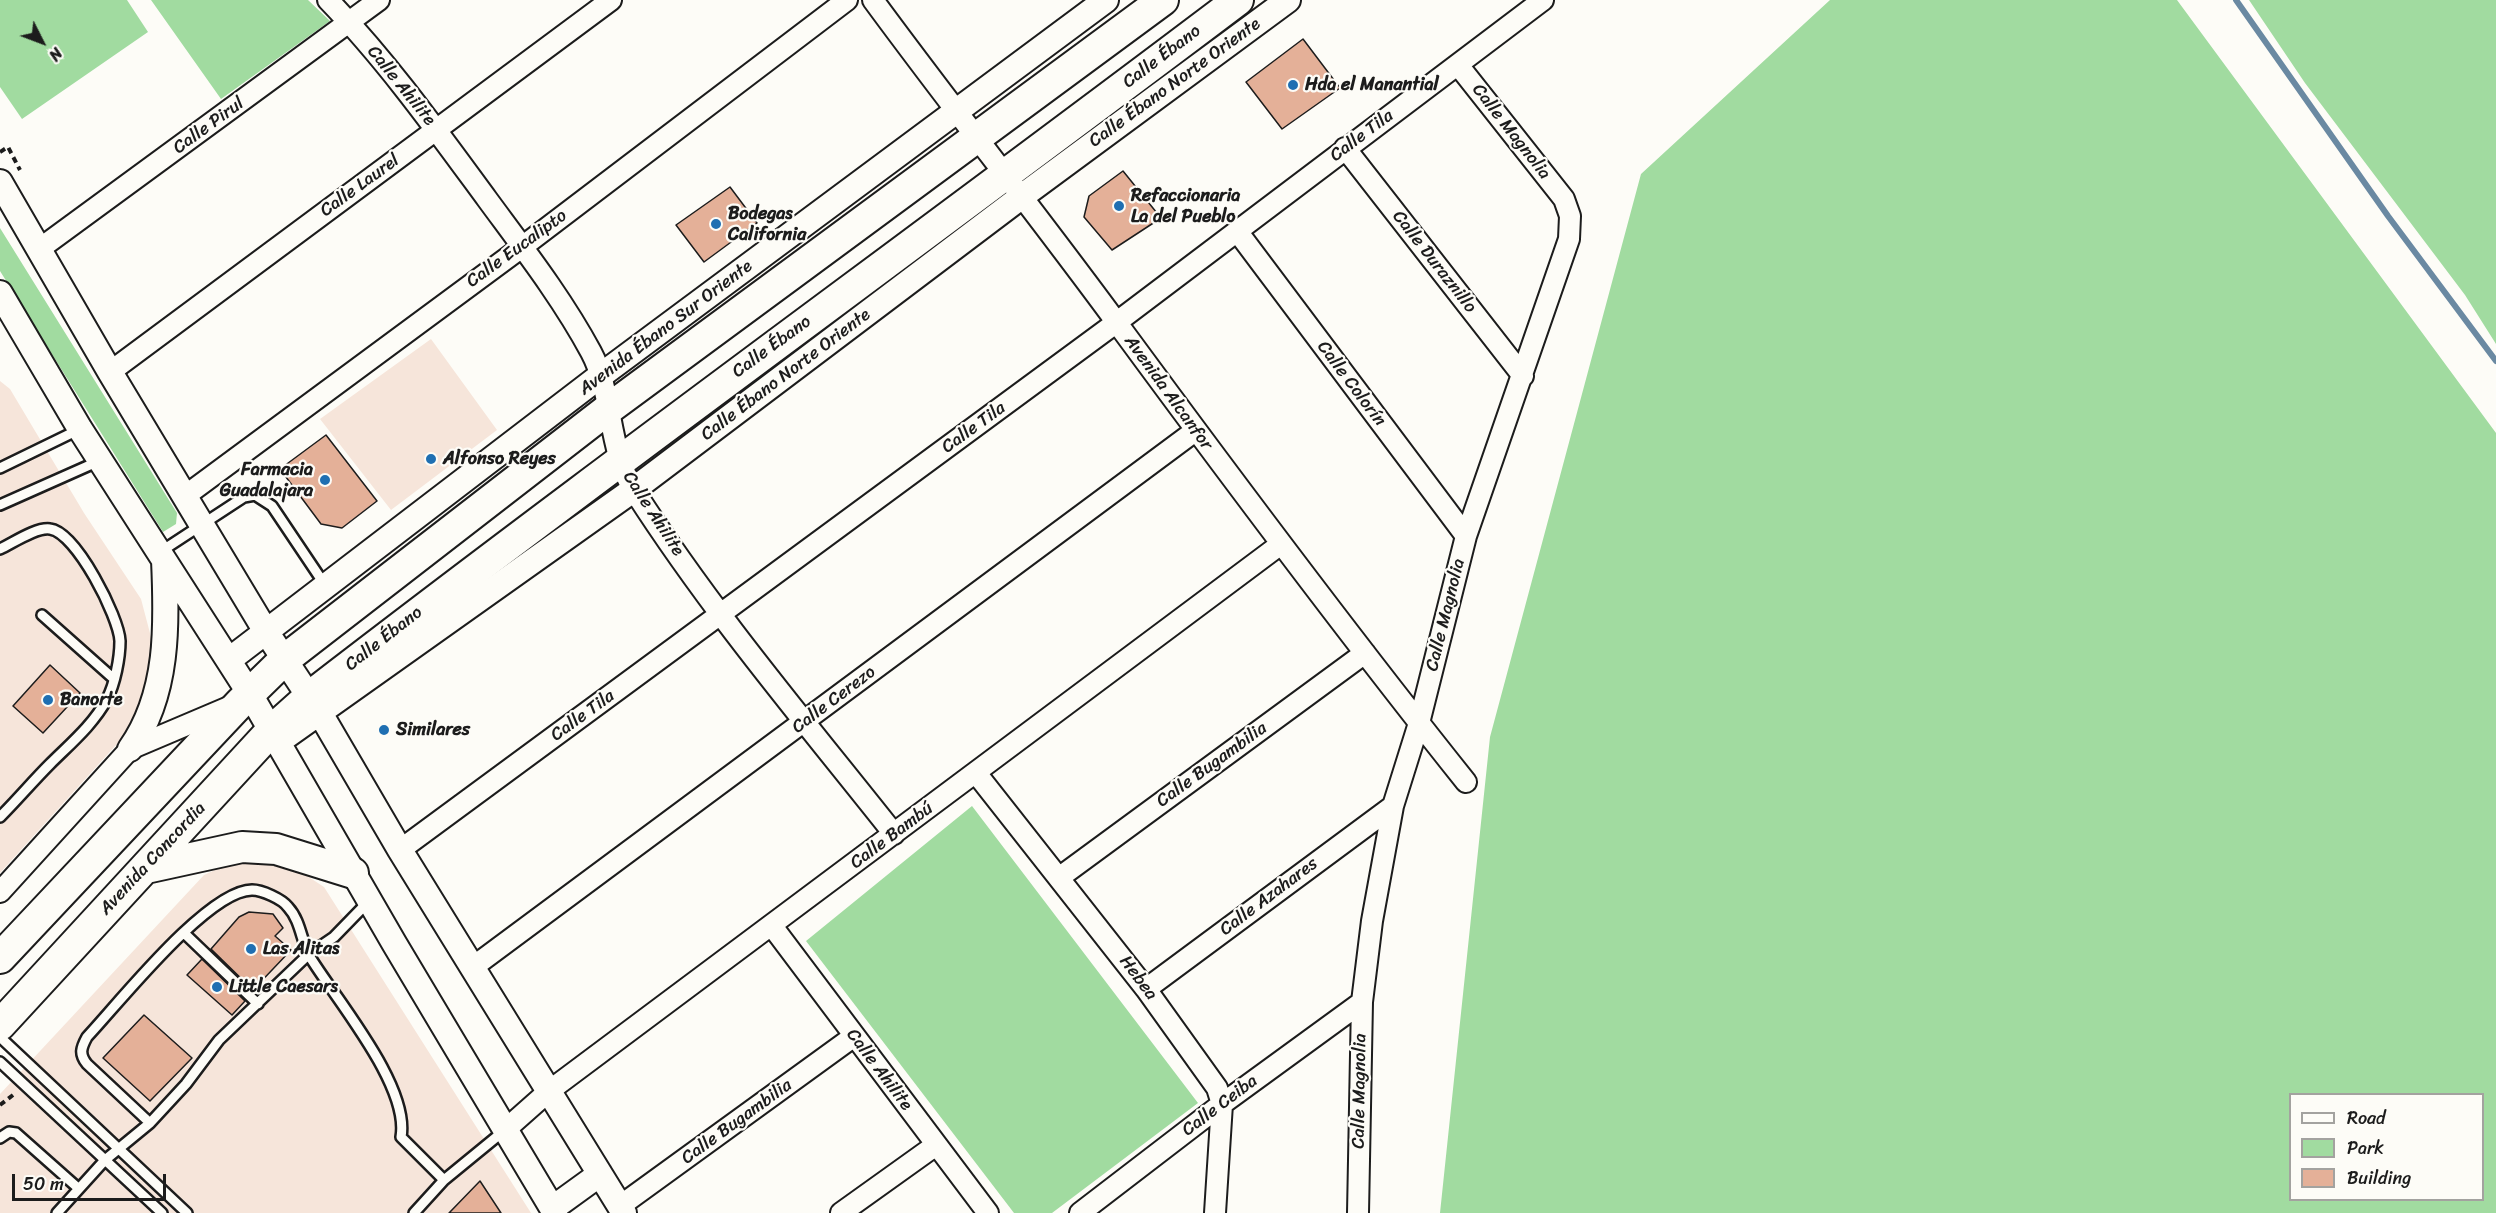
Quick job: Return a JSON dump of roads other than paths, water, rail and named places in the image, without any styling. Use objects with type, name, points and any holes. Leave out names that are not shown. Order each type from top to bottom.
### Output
[{"type":"main road","points":[[0,958],[245,698],[284,660],[607,410],[977,140],[1163,0]]},
{"type":"main road","name":"Calle Ébano","points":[[314,705],[619,460],[1013,187],[1238,0]]},
{"type":"main road","name":"Avenida Concordia","points":[[0,1024],[146,868],[275,736],[314,705]]},
{"type":"main road","points":[[146,868],[242,847],[276,849],[352,873]]},
{"type":"street","name":"Calle Ahilite","points":[[328,0],[349,22],[436,130],[522,247],[583,339],[600,376],[619,460],[633,490],[722,615],[894,834]]},
{"type":"street","name":"Calle Pirul","points":[[38,250],[379,0]]},
{"type":"street","name":"Calle Laurel","points":[[110,372],[611,0]]},
{"type":"street","name":"Calle Eucalipto","points":[[185,496],[522,247],[847,0]]},
{"type":"street","name":"Avenida Alcanfor","points":[[873,0],[1117,322],[1195,431],[1466,782]]},
{"type":"street","name":"Avenida Ébano Sur Oriente","points":[[229,660],[265,630],[600,376],[1106,0]]},
{"type":"street","name":"Calle Ébano Norte Oriente","points":[[314,705],[633,490],[1013,187],[1288,0]]},
{"type":"street","name":"Calle Tila","points":[[400,850],[1117,322],[1544,0]]},
{"type":"street","name":"Calle Magnolia","points":[[1358,1213],[1362,1002],[1372,921],[1393,806],[1419,723],[1466,536],[1566,254],[1570,216],[1564,199],[1458,65]]},
{"type":"street","name":"Calle Duraznillo","points":[[1345,148],[1523,376]]},
{"type":"street","points":[[0,182],[24,228],[265,630],[314,705],[400,850],[622,1210]]},
{"type":"street","points":[[0,211],[24,228]]},
{"type":"street","name":"Calle Colorín","points":[[1237,231],[1466,536]]},
{"type":"street","points":[[0,293],[80,429],[229,660],[245,698],[275,736],[352,873],[554,1211],[600,1174]]},
{"type":"street","name":"Calle Cerezo","points":[[472,967],[806,722],[1195,431]]},
{"type":"street","name":"Calle Bambú","points":[[505,1130],[549,1091],[1281,544]]},
{"type":"street","points":[[0,892],[130,749],[145,728],[154,706],[166,621],[162,556]]},
{"type":"street","name":"Calle Bugambilia","points":[[1060,877],[1365,653]]},
{"type":"street","points":[[130,749],[245,698]]},
{"type":"street","name":"Hebea","points":[[976,773],[1146,989],[1217,1088],[1222,1104],[1215,1213]]},
{"type":"street","name":"Calle Azahares","points":[[1146,989],[1393,806]]},
{"type":"street","name":"Calle Ahilite","points":[[772,926],[853,1037],[988,1213]]},
{"type":"street","name":"Calle Ceiba","points":[[1080,1213],[1222,1104],[1362,1002]]},
{"type":"street","name":"Calle Bugambilia","points":[[622,1210],[853,1037]]},
{"type":"street","points":[[841,1213],[936,1145]]},
{"type":"lane","points":[[0,468],[80,429]]},
{"type":"lane","points":[[0,505],[100,460]]},
{"type":"lane","points":[[162,556],[244,497],[255,495],[265,500],[325,585]]},
{"type":"lane","points":[[0,549],[43,529],[52,529],[74,545],[116,621],[120,642],[114,679],[107,698],[87,727],[0,818]]},
{"type":"lane","points":[[42,615],[114,679]]},
{"type":"lane","points":[[150,1123],[87,1064],[81,1056],[82,1047],[87,1037],[202,914],[230,894],[252,890],[288,906],[297,921],[309,954],[386,1073],[400,1106],[404,1123],[401,1137],[444,1180]]},
{"type":"lane","points":[[57,1213],[105,1160],[150,1123],[186,1084],[219,1040],[309,954],[334,937],[370,900]]},
{"type":"lane","points":[[184,933],[258,1004]]},
{"type":"lane","points":[[0,1037],[187,1213]]},
{"type":"lane","points":[[0,1062],[162,1213]]},
{"type":"lane","points":[[414,1213],[444,1180],[505,1130]]},
{"type":"lane","points":[[0,1138],[9,1132],[16,1133],[78,1188]]},
{"type":"waterway","points":[[2236,0],[2388,216],[2496,361]]},
{"type":"place","name":"Hda el Manantial","points":[[1293,85]]},
{"type":"place","name":"Refaccionaria La del Pueblo","points":[[1119,206]]},
{"type":"place","name":"Bodegas California","points":[[716,224]]},
{"type":"place","name":"Alfonso Reyes","points":[[431,459]]},
{"type":"place","name":"Farmacia Guadalajara","points":[[325,480]]},
{"type":"place","name":"Banorte","points":[[48,700]]},
{"type":"place","name":"Similares","points":[[384,730]]},
{"type":"place","name":"Las Alitas","points":[[251,949]]},
{"type":"place","name":"Little Caesars","points":[[217,987]]}]
